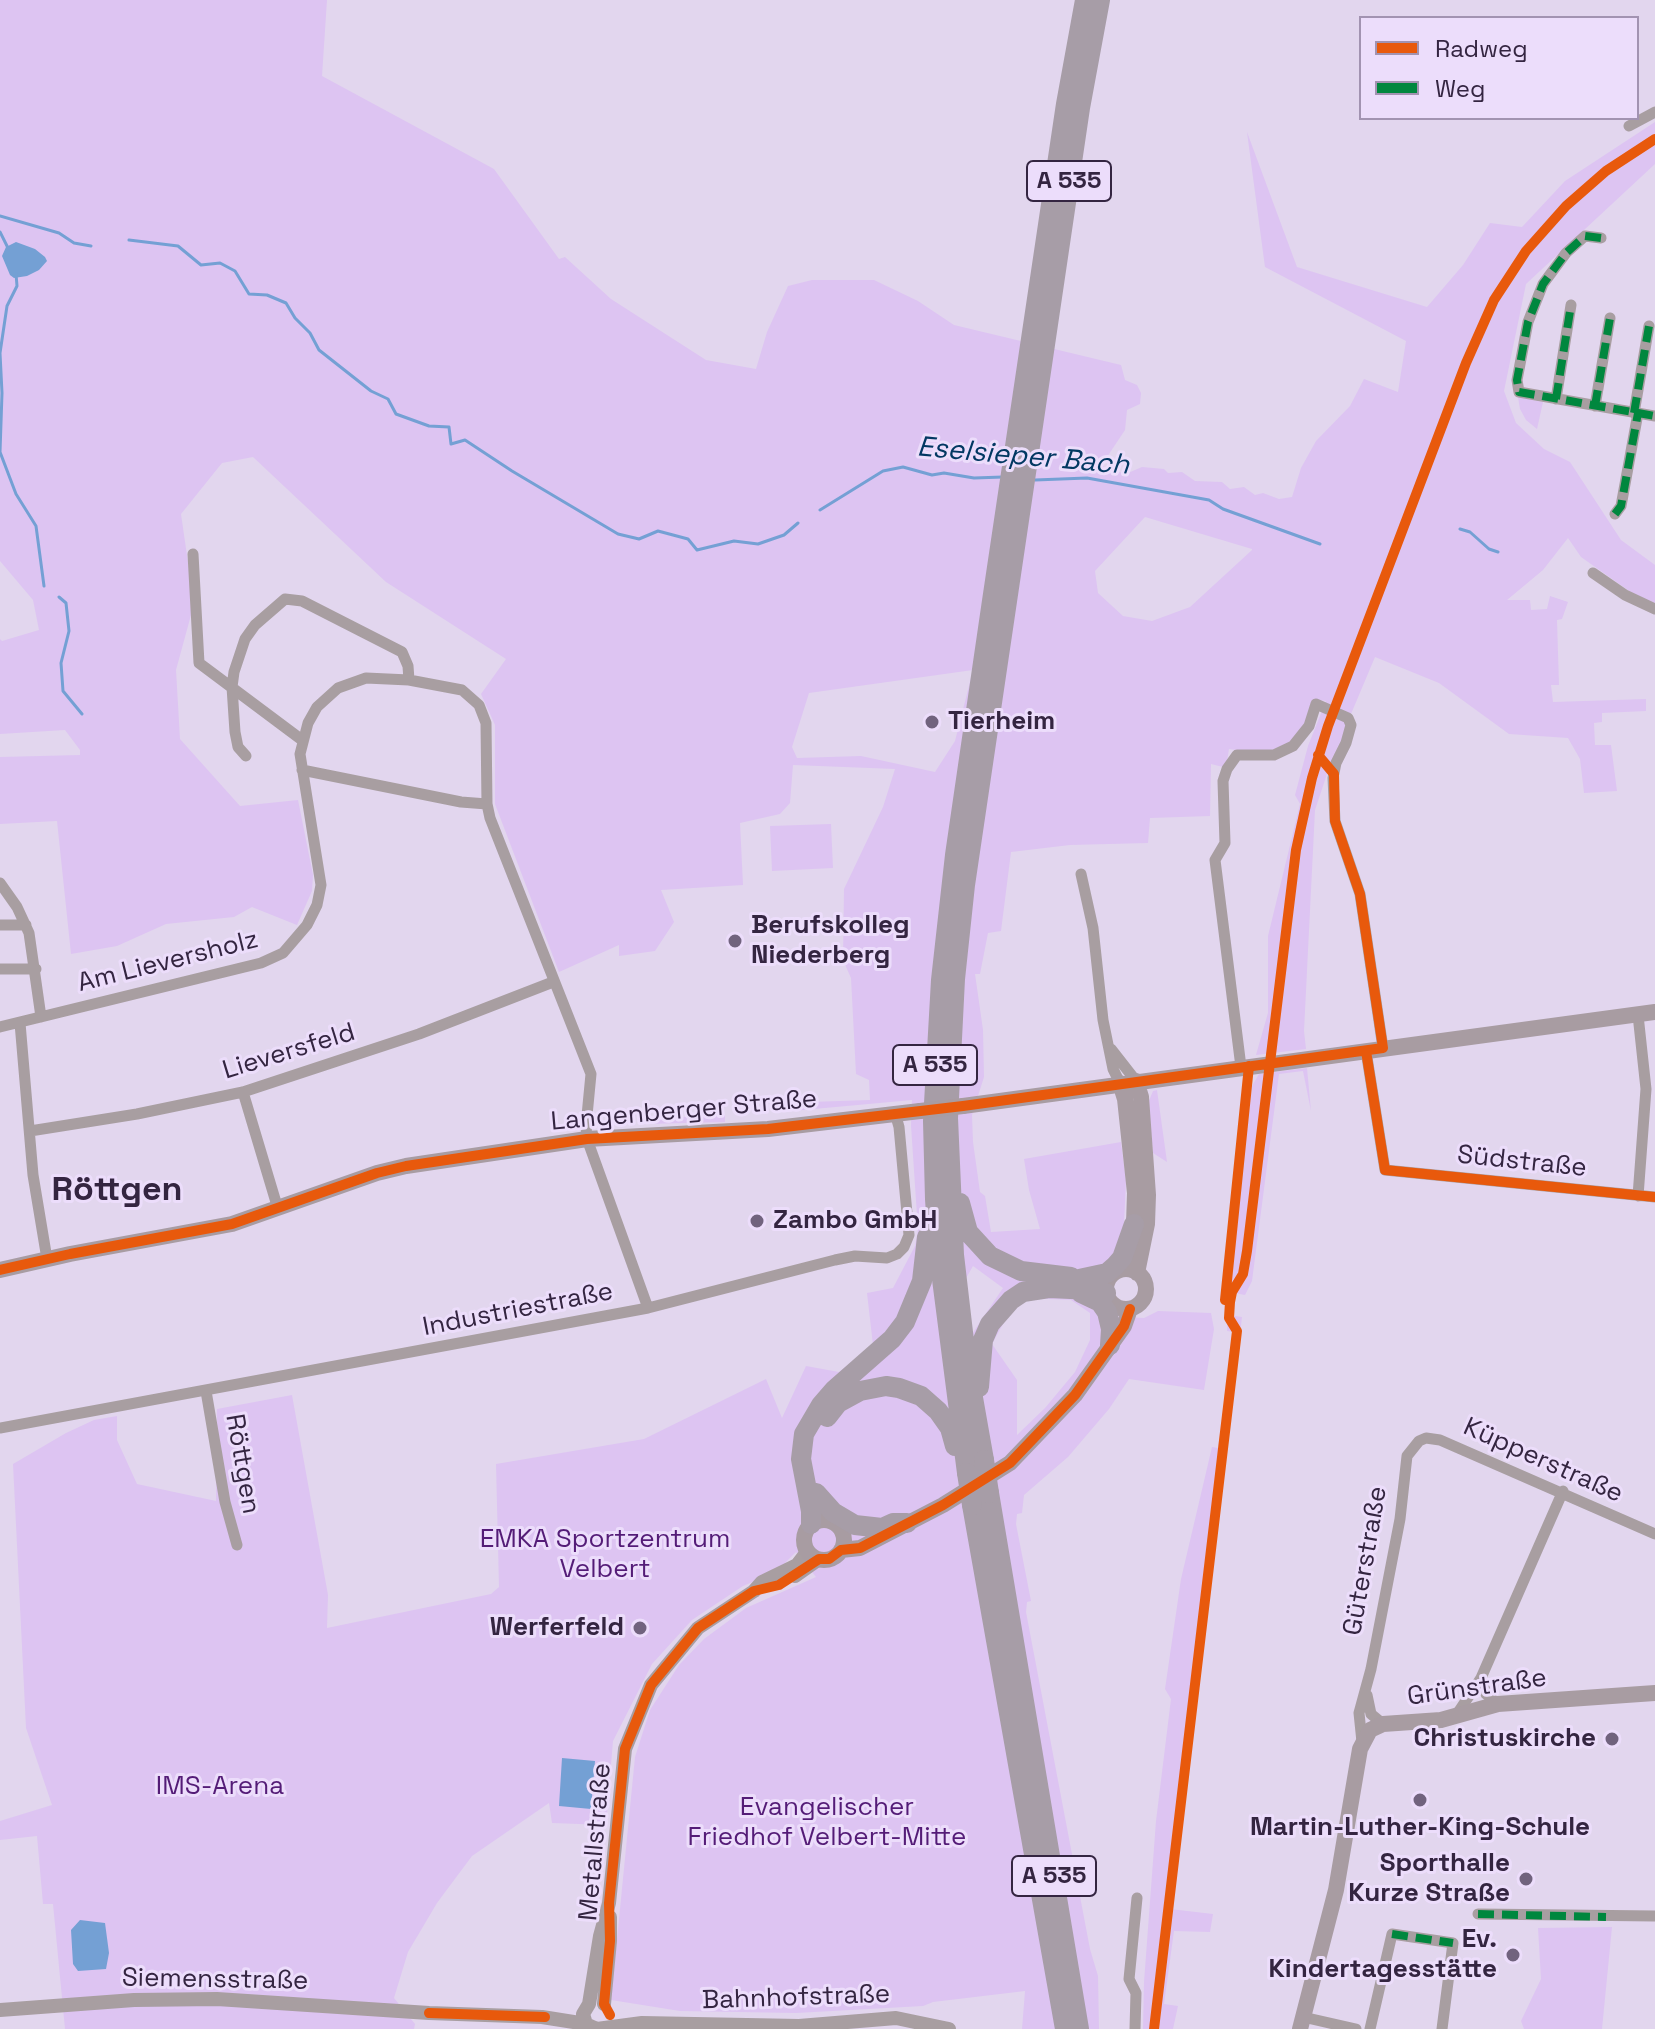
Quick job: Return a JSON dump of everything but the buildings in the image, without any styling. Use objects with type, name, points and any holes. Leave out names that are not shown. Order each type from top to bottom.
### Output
[{"type":"highway","name":"A 535","points":[[1079,2029],[980,1499],[967,1473],[943,1299],[935,1199],[935,1052],[945,933],[999,602],[1085,0]]},
{"type":"highway","name":"A 535","points":[[1035,361],[1100,0]]},
{"type":"highway","name":"A 535","points":[[999,602],[955,979],[950,1052],[949,1178],[959,1312],[984,1460],[980,1499],[1065,2029]]},
{"type":"highway","points":[[949,1178],[959,1193],[968,1232],[990,1256],[1021,1271],[1114,1298]]},
{"type":"highway","points":[[818,1522],[811,1511],[801,1459],[804,1434],[827,1397],[892,1339],[905,1322],[922,1281],[927,1217],[935,1199]]},
{"type":"highway","points":[[980,1431],[981,1355],[990,1324],[1000,1310],[1023,1292],[1070,1284],[1107,1273],[1122,1258],[1134,1224]]},
{"type":"highway","points":[[1070,1284],[1100,1302],[1107,1312],[1111,1329],[1110,1345]]},
{"type":"highway","points":[[818,1522],[812,1457],[814,1444],[823,1422],[838,1403],[872,1387],[899,1388],[930,1402],[950,1428],[967,1473]]},
{"type":"highway","points":[[816,1493],[833,1512],[855,1525],[882,1528],[893,1523],[907,1523]]},
{"type":"main road","name":"Langenberger Straße","points":[[0,1270],[208,1230],[406,1166],[587,1139],[768,1129],[963,1106],[1647,1014]]},
{"type":"main road","points":[[1114,1298],[1137,1306],[1145,1293],[1145,1285],[1132,1271],[1134,1163],[1125,1099],[1128,1082]]},
{"type":"main road","points":[[1128,1082],[1141,1097],[1148,1195],[1147,1224],[1132,1271]]},
{"type":"main road","points":[[842,1544],[834,1523],[818,1522],[804,1539],[813,1556],[829,1559],[842,1544],[872,1541],[943,1505],[1010,1463],[1075,1395],[1101,1362],[1110,1345],[1116,1322],[1115,1273],[1132,1271]]},
{"type":"main road","name":"Grünstraße","points":[[1362,1742],[1370,1730],[1383,1724],[1454,1717],[1479,1707],[1655,1693]]},
{"type":"main road","name":"Güterstraße","points":[[1301,2023],[1336,1890],[1362,1742]]},
{"type":"street","points":[[1629,126],[1655,112]]},
{"type":"street","points":[[1601,238],[1585,236],[1566,253],[1543,284],[1528,322],[1517,380],[1519,392],[1655,416]]},
{"type":"street","points":[[1556,399],[1571,305]]},
{"type":"street","points":[[1595,406],[1610,318]]},
{"type":"street","points":[[1615,514],[1621,506],[1649,326]]},
{"type":"street","points":[[193,554],[199,663],[302,740],[317,707],[347,684],[377,677],[455,688],[475,700],[486,723],[487,804],[494,831],[591,1074],[587,1139],[648,1308]]},
{"type":"street","points":[[1593,573],[1625,595],[1655,609]]},
{"type":"street","points":[[246,756],[238,747],[232,687],[234,672],[245,639],[266,613],[289,598],[302,601],[402,652],[408,666],[409,680]]},
{"type":"street","points":[[1249,1066],[1215,860],[1225,843],[1223,781],[1237,755],[1274,755],[1293,746],[1309,726],[1316,704],[1348,718],[1351,725],[1336,763],[1332,789],[1340,839],[1364,913],[1374,1049]]},
{"type":"street","name":"Am Lieversholz","points":[[0,1027],[261,963],[283,953],[307,925],[317,905],[321,885],[302,770],[302,740]]},
{"type":"street","points":[[302,770],[461,802],[487,804]]},
{"type":"street","points":[[1081,874],[1093,928],[1113,1069],[1128,1082]]},
{"type":"street","points":[[1,885],[26,925],[36,969],[41,1017]]},
{"type":"street","points":[[0,925],[26,925]]},
{"type":"street","points":[[0,969],[36,969]]},
{"type":"street","name":"Lieversfeld","points":[[30,1131],[137,1114],[243,1092],[419,1034],[553,982]]},
{"type":"street","points":[[1638,1196],[1646,1089],[1647,1014]]},
{"type":"street","points":[[20,1023],[33,1175],[47,1259]]},
{"type":"street","name":"Südstraße","points":[[1374,1049],[1385,1170],[1655,1197]]},
{"type":"street","points":[[243,1092],[278,1209]]},
{"type":"street","name":"Industriestraße","points":[[0,1428],[648,1308],[855,1256],[887,1258],[904,1247],[910,1221],[895,1113]]},
{"type":"street","name":"Röttgen","points":[[206,1391],[225,1502],[237,1545]]},
{"type":"street","name":"Küpperstraße","points":[[1413,1445],[1433,1438],[1563,1491],[1655,1534]]},
{"type":"street","name":"Güterstraße","points":[[1362,1742],[1359,1713],[1400,1519],[1406,1460],[1413,1445]]},
{"type":"street","points":[[1454,1717],[1481,1678],[1563,1491]]},
{"type":"street","name":"Metallstraße","points":[[596,2018],[610,1941],[609,1903],[625,1749],[651,1685],[698,1628],[754,1591],[762,1582],[813,1556]]},
{"type":"street","points":[[1481,1678],[1486,1694],[1498,1704]]},
{"type":"street","points":[[1367,1686],[1370,1712],[1383,1724]]},
{"type":"street","points":[[1135,2029],[1136,1993],[1129,1979],[1137,1898]]},
{"type":"street","points":[[1478,1914],[1655,1916]]},
{"type":"street","points":[[1370,2029],[1392,1934],[1453,1943],[1442,2029]]},
{"type":"street","name":"Siemensstraße","points":[[0,2010],[134,2000],[217,1999],[429,2013]]},
{"type":"street","name":"Bahnhofstraße","points":[[429,2013],[768,2027],[896,2018],[949,2029]]},
{"type":"street","points":[[1301,2023],[1356,2029]]},
{"type":"green space","points":[[0,0],[327,0],[322,76],[494,169],[559,259],[565,257],[611,299],[706,360],[756,369],[767,332],[788,286],[812,280],[874,280],[918,301],[954,325],[1121,365],[1125,380],[1137,385],[1141,393],[1140,404],[1127,410],[1125,430],[1107,457],[1102,459],[1105,471],[1128,473],[1142,467],[1164,469],[1168,473],[1182,472],[1195,481],[1222,482],[1230,489],[1244,487],[1255,495],[1263,493],[1279,499],[1292,497],[1301,468],[1316,441],[1350,406],[1364,379],[1398,392],[1406,341],[1265,267],[1247,132],[1297,267],[1427,307],[1463,265],[1490,223],[1522,227],[1565,181],[1655,122],[1655,164],[1526,284],[1504,391],[1516,423],[1544,449],[1570,462],[1621,540],[1655,565],[1655,606],[1649,605],[1581,557],[1568,538],[1543,570],[1507,600],[1530,600],[1531,610],[1547,609],[1550,596],[1568,602],[1562,619],[1557,620],[1559,685],[1551,685],[1553,702],[1646,699],[1646,711],[1602,713],[1602,722],[1594,723],[1595,745],[1611,745],[1617,791],[1584,793],[1580,759],[1568,738],[1509,734],[1439,683],[1375,657],[1351,714],[1348,730],[1332,759],[1315,810],[1304,1031],[1306,1049],[1256,1055],[1268,1013],[1268,936],[1300,804],[1295,795],[1308,746],[1326,701],[1314,699],[1312,711],[1300,734],[1281,750],[1260,753],[1229,749],[1223,767],[1211,764],[1210,816],[1150,818],[1148,843],[1070,845],[1011,852],[1001,931],[988,933],[980,974],[975,974],[983,1030],[984,1077],[972,1115],[973,1142],[980,1192],[985,1196],[991,1232],[1040,1229],[1024,1159],[1121,1142],[1126,1181],[1123,1245],[1099,1269],[1103,1316],[1144,1318],[1158,1311],[1211,1313],[1214,1329],[1204,1390],[1129,1379],[1109,1409],[1068,1457],[1024,1495],[1022,1513],[1017,1514],[1016,1524],[1031,1601],[1027,1602],[1026,1612],[1090,1949],[1098,1976],[1099,2029],[1022,2029],[1025,1991],[933,2002],[923,2006],[796,2013],[680,2011],[611,2000],[635,1757],[650,1710],[679,1665],[704,1639],[746,1608],[816,1577],[796,1552],[776,1572],[743,1586],[692,1620],[652,1664],[613,1741],[606,1825],[552,1823],[549,1803],[472,1856],[437,1903],[408,1952],[394,1998],[415,2024],[414,2029],[65,2029],[53,1904],[43,1904],[37,1836],[0,1840],[0,1821],[52,1805],[26,1728],[13,1464],[94,1420],[117,1416],[117,1440],[137,1484],[216,1501],[217,1409],[292,1395],[328,1595],[327,1628],[491,1594],[499,1587],[496,1464],[644,1439],[766,1379],[782,1418],[806,1366],[839,1372],[873,1345],[867,1293],[893,1288],[915,1246],[918,1230],[912,1100],[781,1112],[780,1103],[870,1100],[869,1080],[856,1074],[851,978],[843,960],[844,889],[883,807],[895,769],[793,765],[790,803],[780,814],[740,823],[743,885],[661,890],[674,922],[655,951],[619,956],[619,945],[559,972],[495,804],[495,725],[481,694],[506,659],[386,582],[253,457],[222,463],[181,514],[194,604],[176,670],[180,739],[240,806],[298,800],[313,875],[312,891],[297,925],[252,907],[234,917],[166,924],[117,946],[71,954],[57,821],[0,824],[0,757],[80,755],[80,750],[65,730],[0,734],[0,639],[39,630],[33,600],[0,561]],"holes":[[[1145,517],[1252,549],[1190,607],[1152,621],[1123,616],[1098,593],[1095,571]],[[973,670],[955,741],[935,772],[861,756],[797,758],[792,747],[809,693]],[[973,1266],[1003,1288],[972,1334],[965,1280]],[[1027,1298],[1071,1300],[1090,1313],[1090,1340],[1075,1372],[1017,1435],[1017,1380],[992,1344],[1008,1315]]]},
{"type":"green space","points":[[1518,397],[1543,402],[1537,429],[1526,420]]},
{"type":"green space","points":[[831,824],[833,868],[772,871],[770,826]]},
{"type":"green space","points":[[1307,1068],[1311,1111],[1303,1071],[1279,1074],[1252,1281],[1245,1295],[1229,1292],[1252,1086],[1259,1074]]},
{"type":"green space","points":[[1157,1090],[1167,1162],[1153,1153],[1148,1103],[1153,1091]]},
{"type":"green space","points":[[725,1115],[725,1122],[645,1124],[663,1118]]},
{"type":"green space","points":[[1228,1315],[1242,1317],[1170,1909],[1213,1914],[1210,1932],[1174,1931],[1164,2004],[1178,2006],[1173,2029],[1143,2029],[1156,1821],[1171,1699],[1165,1689],[1181,1579],[1212,1447],[1218,1448],[1234,1332],[1227,1331]]},
{"type":"green space","points":[[1612,1927],[1602,2029],[1524,2029],[1521,2021],[1541,1979],[1538,1928]]},
{"type":"water","points":[[16,242],[35,249],[47,261],[39,270],[14,278],[2,256],[6,247]]},
{"type":"water","points":[[562,1758],[595,1761],[591,1809],[559,1806]]},
{"type":"water","points":[[80,1920],[105,1923],[109,1953],[106,1969],[78,1971],[73,1964],[71,1930]]},
{"type":"waterway","points":[[0,216],[59,233],[74,243],[91,246]]},
{"type":"waterway","points":[[0,232],[8,248]]},
{"type":"waterway","name":"Eselsieper Bach","points":[[129,240],[178,246],[201,265],[220,263],[235,271],[249,294],[267,295],[286,303],[310,333],[319,350],[371,391],[388,399],[396,414],[429,426],[449,427],[451,444],[465,440],[618,534],[639,539],[658,531],[688,539],[697,550],[734,541],[758,544],[784,535],[798,523]]},
{"type":"waterway","points":[[16,274],[17,286],[7,306],[0,353],[0,452],[16,494],[36,526],[44,586]]},
{"type":"waterway","name":"Eselsieper Bach","points":[[820,510],[883,471],[903,467],[932,475],[1003,477]]},
{"type":"waterway","name":"Eselsieper Bach","points":[[1035,480],[1087,478],[1209,500],[1223,509],[1320,544]]},
{"type":"waterway","name":"Eselsieper Bach","points":[[1460,529],[1470,532],[1489,549],[1498,552]]},
{"type":"waterway","points":[[59,597],[66,603],[69,631],[61,663],[63,691],[82,714]]},
{"type":"marked path","points":[[1601,238],[1585,236],[1566,253],[1543,284],[1528,322],[1517,380],[1519,392],[1655,416]]},
{"type":"marked path","points":[[1556,399],[1571,305]]},
{"type":"marked path","points":[[1595,406],[1610,318]]},
{"type":"marked path","points":[[1634,413],[1649,326]]},
{"type":"marked path","points":[[1615,514],[1621,506],[1638,413]]},
{"type":"marked path","points":[[1478,1914],[1606,1917]]},
{"type":"marked path","points":[[1392,1934],[1453,1943]]},
{"type":"cycle path","points":[[1154,2029],[1237,1331],[1229,1318],[1230,1302],[1243,1274],[1247,1251],[1296,850],[1312,778],[1328,726],[1466,363],[1494,300],[1526,251],[1566,206],[1606,171],[1655,139]]},
{"type":"cycle path","points":[[0,1270],[232,1224],[377,1173],[406,1166],[587,1139],[768,1129],[963,1106],[1383,1048],[1360,894],[1335,821],[1334,774],[1318,755]]},
{"type":"cycle path","points":[[1366,1051],[1385,1170],[1655,1197]]},
{"type":"cycle path","points":[[1225,1300],[1249,1066]]},
{"type":"cycle path","points":[[610,2015],[604,2004],[610,1941],[609,1903],[625,1749],[651,1685],[698,1628],[754,1591],[779,1585],[819,1559],[829,1559],[841,1550],[860,1548],[943,1505],[1010,1463],[1075,1395],[1124,1326],[1130,1309]]},
{"type":"cycle path","points":[[429,2013],[545,2017]]},
{"type":"place","name":"Tierheim","points":[[932,722]]},
{"type":"place","name":"Berufskolleg Niederberg","points":[[735,941]]},
{"type":"place","name":"Zambo GmbH","points":[[757,1221]]},
{"type":"place","name":"Werferfeld","points":[[640,1628]]},
{"type":"place","name":"Christuskirche","points":[[1612,1739]]},
{"type":"place","name":"Martin-Luther-King-Schule","points":[[1420,1800]]},
{"type":"place","name":"Sporthalle Kurze Straße","points":[[1526,1879]]},
{"type":"place","name":"Ev. Kindertagesstätte","points":[[1513,1955]]},
{"type":"district","name":"Röttgen","points":[[117,1191]]},
{"type":"park label","name":"EMKA Sportzentrum Velbert","points":[[605,1555]]},
{"type":"park label","name":"IMS-Arena","points":[[220,1787]]},
{"type":"park label","name":"Evangelischer Friedhof Velbert-Mitte","points":[[827,1823]]}]
